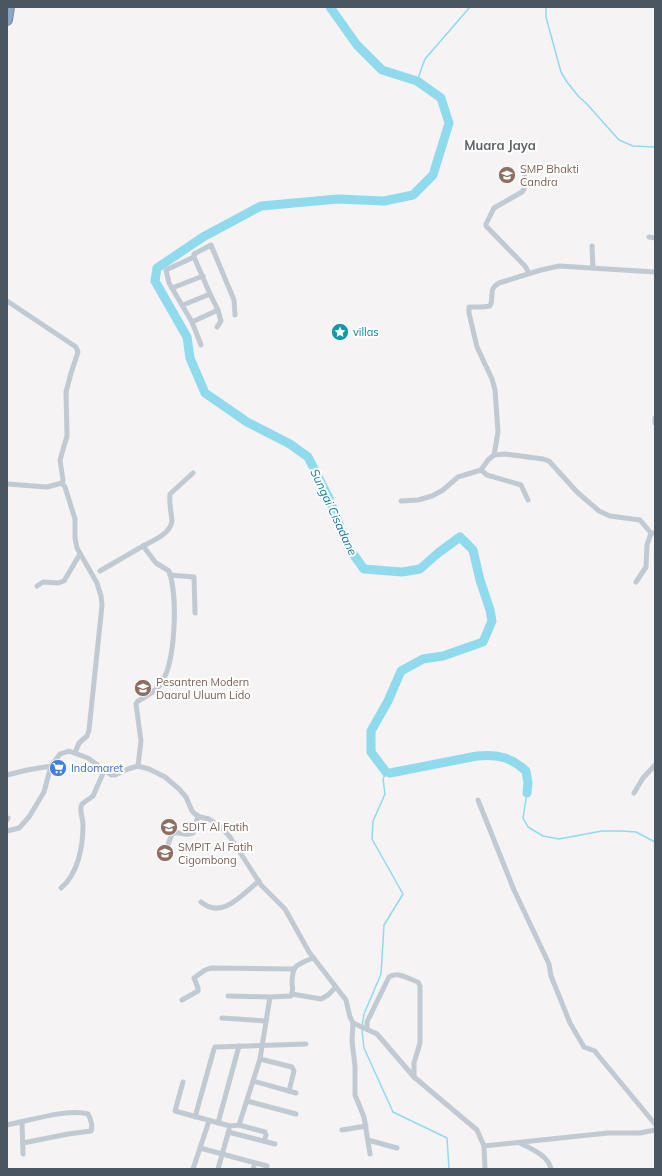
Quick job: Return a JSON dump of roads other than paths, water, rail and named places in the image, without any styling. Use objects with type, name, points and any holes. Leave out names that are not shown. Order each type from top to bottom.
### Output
[{"type":"highway","points":[[7,20],[9,7]]},
{"type":"street","points":[[525,166],[524,189],[522,192],[496,207],[486,226],[525,266],[529,273]]},
{"type":"street","points":[[200,345],[192,322],[172,288],[166,270],[194,257],[194,254],[211,245],[234,300],[235,315]]},
{"type":"street","points":[[592,246],[593,268]]},
{"type":"street","points":[[194,257],[218,310],[221,321],[217,327]]},
{"type":"street","points":[[494,455],[498,432],[495,390],[492,379],[477,347],[469,309],[471,306],[490,306],[492,302],[492,290],[496,285],[529,273],[559,266],[655,272]]},
{"type":"street","points":[[172,288],[203,276]]},
{"type":"street","points":[[183,305],[210,294]]},
{"type":"street","points":[[7,301],[78,349],[78,354],[71,372],[66,392],[68,430],[60,460],[63,480],[62,483],[65,487],[75,516],[76,541],[80,554],[97,583],[102,605],[99,646],[89,730],[87,736],[79,743],[75,753]]},
{"type":"street","points":[[192,322],[218,310]]},
{"type":"street","points":[[655,418],[655,423]]},
{"type":"street","points":[[401,501],[418,500],[432,496],[443,490],[458,477],[482,470],[488,460],[494,455],[505,454],[549,461],[576,492],[599,511],[610,516],[640,520],[653,533],[647,545],[646,567],[636,582]]},
{"type":"street","points":[[482,470],[487,475],[521,485],[528,500]]},
{"type":"street","points":[[100,571],[152,542],[168,530],[172,522],[170,494],[193,473]]},
{"type":"street","points":[[7,484],[47,487],[62,483]]},
{"type":"street","points":[[138,766],[141,741],[136,704],[159,687],[164,678],[168,667],[175,619],[170,575],[167,569],[158,565],[154,561],[143,546]]},
{"type":"street","points":[[37,586],[43,582],[58,583],[64,581],[80,554]]},
{"type":"street","points":[[170,575],[194,577],[195,614]]},
{"type":"street","points":[[7,831],[19,828],[29,817],[44,792],[51,766],[60,754],[69,751],[93,761],[104,772],[111,775],[115,775],[138,766],[152,770],[168,780],[183,793],[192,811],[198,816],[218,824],[227,833],[258,881],[285,909],[313,958],[335,988],[346,1000],[350,1018],[355,1024],[377,1034],[414,1077],[436,1097],[474,1127],[480,1135],[484,1146],[485,1169]]},
{"type":"street","points":[[634,793],[643,778],[655,765]]},
{"type":"street","points":[[7,775],[51,766]]},
{"type":"street","points":[[60,888],[68,882],[74,873],[77,864],[82,834],[82,804],[94,796],[104,772]]},
{"type":"street","points":[[478,800],[514,890],[549,964],[551,976],[570,1023],[584,1047],[595,1051],[655,1124]]},
{"type":"street","points":[[164,855],[172,834],[176,832],[187,835],[193,833],[198,816]]},
{"type":"street","points":[[201,902],[211,908],[225,907],[234,903],[258,881]]},
{"type":"street","points":[[292,994],[293,969],[298,964],[313,958]]},
{"type":"street","points":[[182,1000],[198,991],[194,978],[208,969],[293,969]]},
{"type":"street","points":[[367,1029],[368,1022],[389,977],[392,975],[399,975],[418,982],[420,986],[420,1043],[414,1064],[414,1077]]},
{"type":"street","points":[[228,996],[288,997],[292,994],[321,999],[328,996],[335,988]]},
{"type":"street","points":[[239,1125],[260,1059],[270,997]]},
{"type":"street","points":[[222,1018],[266,1021]]},
{"type":"street","points":[[355,1024],[352,1041],[355,1066],[355,1094],[364,1117],[370,1154]]},
{"type":"street","points":[[194,1117],[214,1049],[218,1046],[306,1044]]},
{"type":"street","points":[[218,1123],[239,1046]]},
{"type":"street","points":[[260,1059],[292,1068],[294,1071],[288,1091]]},
{"type":"street","points":[[183,1082],[174,1110],[176,1112],[218,1123],[229,1129],[276,1144]]},
{"type":"street","points":[[253,1082],[296,1093]]},
{"type":"street","points":[[247,1101],[296,1114]]},
{"type":"street","points":[[7,1125],[64,1114],[80,1112],[88,1114],[92,1129],[91,1132],[68,1134],[23,1144]]},
{"type":"street","points":[[193,1169],[209,1121]]},
{"type":"street","points":[[22,1122],[23,1154]]},
{"type":"street","points":[[229,1129],[239,1125],[265,1132],[266,1135],[264,1141]]},
{"type":"street","points":[[342,1130],[366,1126]]},
{"type":"street","points":[[218,1169],[229,1129]]},
{"type":"street","points":[[484,1146],[608,1133],[640,1133],[655,1130]]},
{"type":"street","points":[[368,1140],[397,1148]]},
{"type":"street","points":[[519,1142],[539,1153],[550,1164],[551,1169]]},
{"type":"street","points":[[200,1148],[267,1166]]},
{"type":"street","points":[[253,1169],[255,1163]]},
{"type":"waterway","name":"Sungai Cisadane","points":[[330,7],[357,45],[382,70],[417,81],[441,98],[449,123],[433,175],[413,195],[384,201],[338,199],[261,206],[203,237],[157,268],[155,281],[187,337],[190,358],[205,393],[247,422],[290,444],[308,457],[328,496],[348,547],[364,569],[402,572],[420,569],[438,553],[460,537],[473,550],[492,621],[483,642],[443,656],[423,659],[401,671],[388,701],[371,731],[371,752],[386,772],[390,773],[477,756],[497,756],[515,762],[526,771],[528,783],[527,793]]},
{"type":"waterway","points":[[417,81],[425,59],[470,7]]},
{"type":"waterway","points":[[546,7],[546,17],[561,72],[567,82],[619,140],[633,146],[655,147]]},
{"type":"waterway","name":"Sungai Cisadane","points":[[362,1026],[364,1014],[381,974],[384,925],[403,894],[372,839],[373,821],[385,794],[383,779],[386,772]]},
{"type":"waterway","points":[[527,793],[523,818],[528,827],[543,836],[559,839],[602,831],[621,831],[636,832],[655,842]]},
{"type":"waterway","name":"Sungai Cisadane","points":[[362,1030],[364,1048],[393,1112],[447,1138],[449,1169]]},
{"type":"place","name":"SMP Bhakti Candra","points":[[507,175]]},
{"type":"place","name":"villas","points":[[340,332]]},
{"type":"place","name":"Pesantren Modern Daarul Uluum Lido","points":[[143,688]]},
{"type":"place","name":"Indomaret","points":[[58,768]]},
{"type":"place","name":"SDIT Al Fatih","points":[[169,827]]},
{"type":"place","name":"SMPIT Al Fatih Cigombong","points":[[165,853]]},
{"type":"district","name":"Muara Jaya","points":[[500,145]]}]
